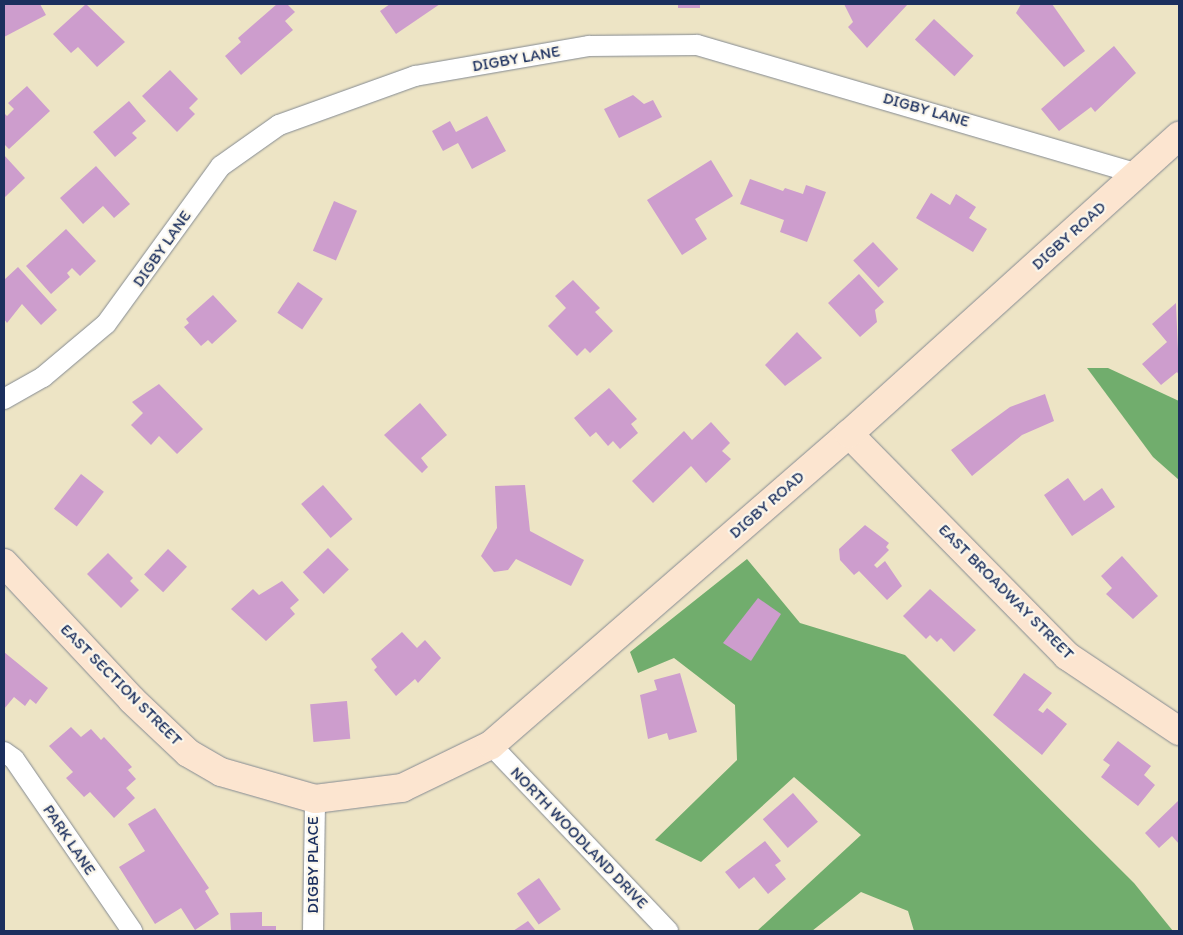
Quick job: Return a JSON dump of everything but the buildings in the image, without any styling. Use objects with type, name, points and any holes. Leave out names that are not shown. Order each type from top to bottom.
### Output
[{"type":"street","name":"DIGBY LANE","points":[[4,400],[43,377],[106,324],[220,166],[279,124],[415,76],[589,46],[697,46],[1138,174]]},
{"type":"street","name":"DIGBY ROAD","points":[[314,799],[402,788],[490,746],[850,434],[1179,136]]},
{"type":"street","name":"EAST BROADWAY STREET","points":[[850,434],[1066,656],[1179,731]]},
{"type":"street","name":"EAST SECTION STREET","points":[[4,563],[132,700],[188,753],[252,784],[314,799]]},
{"type":"street","name":"NORTH WOODLAND DRIVE","points":[[490,746],[668,931]]},
{"type":"street","name":"PARK LANE","points":[[4,752],[14,759],[132,931]]},
{"type":"street","name":"DIGBY PLACE","points":[[313,931],[314,799]]},
{"type":"green space","points":[[1087,368],[1108,368],[1179,401],[1179,480],[1153,457]]},
{"type":"green space","points":[[747,559],[800,623],[905,655],[1134,883],[1173,931],[914,931],[908,911],[861,892],[812,931],[757,931],[861,835],[794,777],[701,862],[655,840],[737,760],[735,705],[674,658],[638,673],[630,652]]}]
